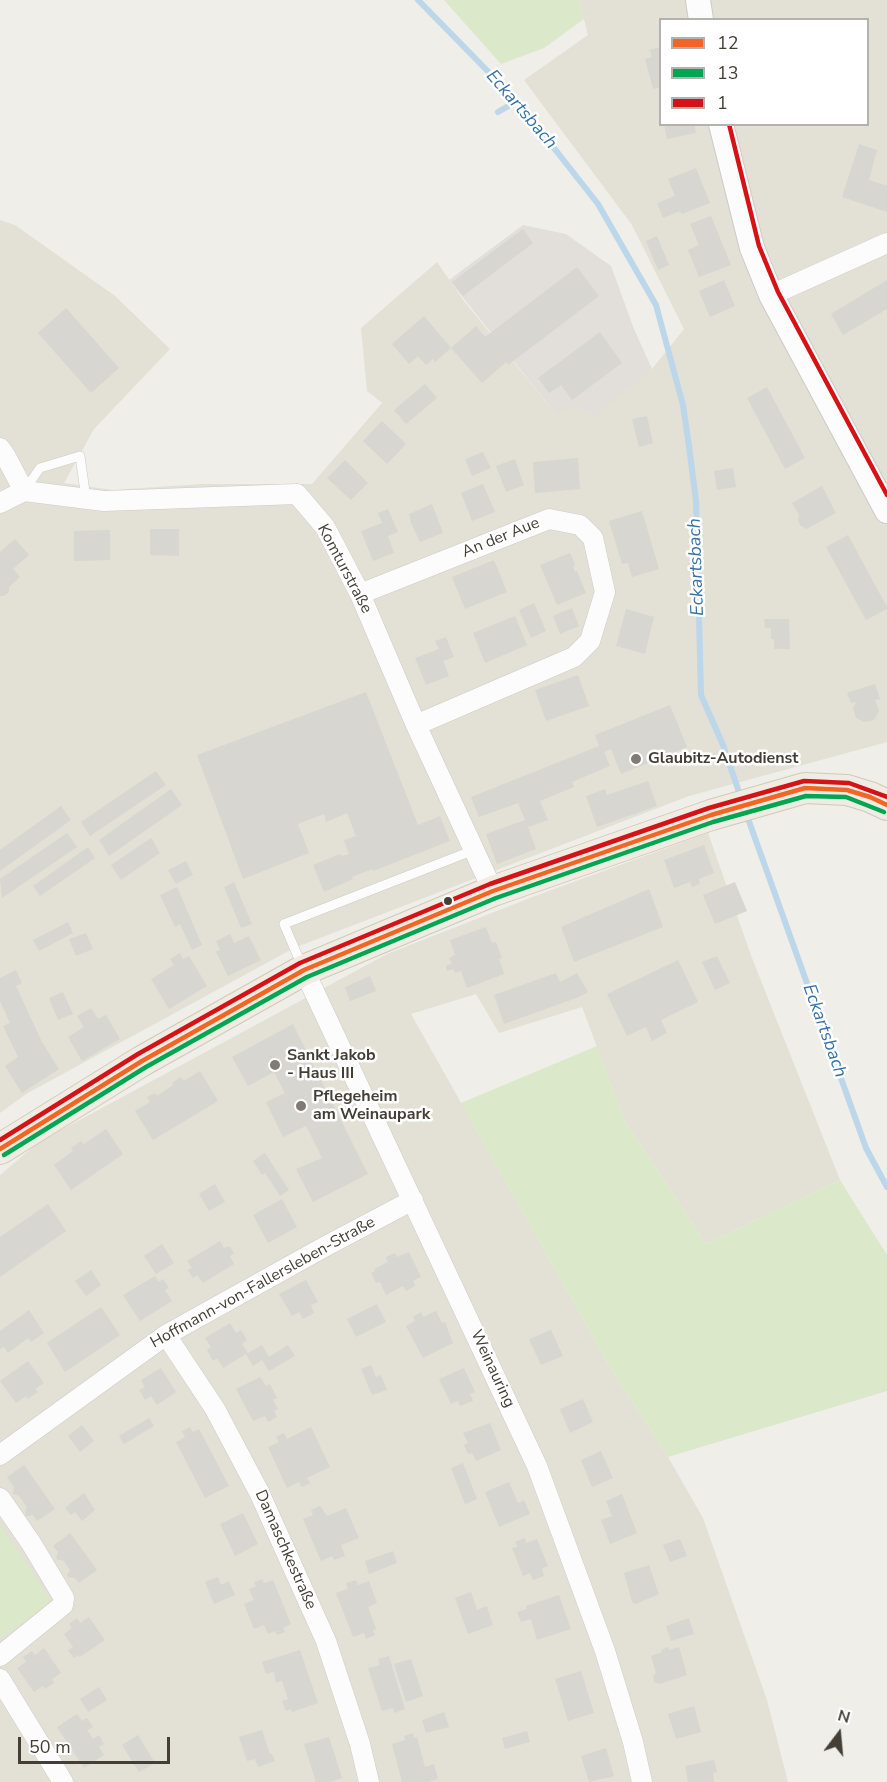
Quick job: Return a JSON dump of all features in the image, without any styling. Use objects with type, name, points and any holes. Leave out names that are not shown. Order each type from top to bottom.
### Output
[{"type":"main road","points":[[0,1149],[142,1061],[304,970],[493,891],[711,815],[805,788],[847,790],[870,797],[887,806]]},
{"type":"street","points":[[698,0],[701,18]]},
{"type":"street","points":[[722,126],[752,248],[771,295],[887,511]]},
{"type":"street","points":[[771,295],[887,243]]},
{"type":"street","points":[[0,448],[24,491],[0,503]]},
{"type":"street","name":"Komturstraße","points":[[24,491],[105,501],[297,494],[325,527],[360,594],[416,725],[493,891]]},
{"type":"street","name":"An der Aue","points":[[360,594],[549,519],[580,525],[593,538],[605,592],[590,641],[574,657],[416,725]]},
{"type":"street","name":"Weinauring","points":[[304,970],[537,1466],[605,1651],[633,1742],[642,1782]]},
{"type":"street","name":"Hoffmann-von-Fallersleben-Straße","points":[[0,1455],[166,1335],[413,1200]]},
{"type":"street","name":"Damaschkestraße","points":[[166,1335],[216,1409],[259,1492],[326,1641],[360,1744],[369,1782]]},
{"type":"street","points":[[0,1498],[31,1543],[64,1598],[63,1605],[0,1656]]},
{"type":"street","points":[[0,1679],[63,1782]]},
{"type":"lane","points":[[24,491],[40,468],[80,456],[86,499]]},
{"type":"lane","points":[[304,970],[284,924],[474,850]]},
{"type":"shaded area","points":[[579,0],[887,0],[887,742],[689,796],[294,948],[26,1094],[0,1113],[0,220],[15,225],[115,296],[170,349],[94,429],[64,483],[113,490],[202,484],[312,484],[382,403],[367,391],[361,328],[437,262],[464,301],[555,413],[652,369],[684,329],[632,225],[524,80],[588,35]]},
{"type":"shaded area","points":[[523,225],[566,234],[611,266],[634,329],[652,369],[594,416],[577,407],[555,413],[449,280]]},
{"type":"shaded area","points":[[708,833],[752,958],[840,1180],[706,1244],[625,1121],[582,1007],[499,1033],[476,994],[411,1014],[615,1376],[668,1457],[703,1518],[767,1700],[788,1782],[0,1782],[0,1175],[39,1142],[387,954],[535,896]]},
{"type":"green space","points":[[444,0],[579,0],[584,19],[544,48],[501,64]]},
{"type":"green space","points":[[597,1046],[625,1121],[706,1244],[840,1180],[887,1255],[887,1391],[668,1457],[615,1376],[461,1103]]},
{"type":"green space","points":[[0,1525],[52,1601],[0,1639]]},
{"type":"building","points":[[659,47],[659,87],[653,89],[645,59],[652,57],[650,50]]},
{"type":"building","points":[[664,126],[694,126],[696,133],[667,139]]},
{"type":"building","points":[[859,144],[877,150],[869,180],[887,186],[887,212],[842,197]]},
{"type":"building","points":[[696,168],[710,203],[682,214],[680,211],[663,218],[657,203],[675,196],[668,179]]},
{"type":"building","points":[[711,216],[731,265],[699,277],[688,250],[699,245],[690,224]]},
{"type":"building","points":[[523,229],[533,243],[463,296],[452,282]]},
{"type":"building","points":[[657,236],[669,265],[658,270],[646,241]]},
{"type":"building","points":[[577,267],[599,296],[508,365],[506,362],[482,383],[451,348],[476,326],[485,337]]},
{"type":"building","points":[[724,280],[735,306],[710,317],[699,291]]},
{"type":"building","points":[[887,280],[887,309],[843,335],[831,314]]},
{"type":"building","points":[[66,308],[119,368],[91,393],[38,333]]},
{"type":"building","points":[[424,316],[451,348],[435,362],[433,359],[426,365],[418,356],[409,364],[392,344]]},
{"type":"building","points":[[600,332],[622,363],[572,400],[561,385],[549,393],[538,378]]},
{"type":"building","points":[[425,384],[437,398],[406,424],[394,410]]},
{"type":"building","points":[[767,387],[805,458],[785,469],[747,398]]},
{"type":"building","points":[[647,416],[653,443],[639,447],[632,419]]},
{"type":"building","points":[[382,421],[406,444],[387,464],[363,441]]},
{"type":"building","points":[[483,452],[491,468],[472,476],[465,459]]},
{"type":"building","points":[[578,458],[580,489],[535,493],[533,462]]},
{"type":"building","points":[[515,459],[524,485],[506,492],[496,466]]},
{"type":"building","points":[[345,460],[368,483],[351,500],[327,478]]},
{"type":"building","points":[[733,468],[736,487],[717,490],[714,471]]},
{"type":"building","points":[[483,484],[495,512],[472,521],[461,493]]},
{"type":"building","points":[[822,486],[836,513],[806,529],[800,525],[799,515],[792,503]]},
{"type":"building","points":[[432,504],[443,533],[420,542],[409,514]]},
{"type":"building","points":[[388,509],[398,532],[388,536],[394,553],[373,561],[361,531],[382,523],[378,513]]},
{"type":"building","points":[[642,511],[659,569],[632,577],[628,563],[622,564],[609,521]]},
{"type":"building","points":[[150,529],[179,529],[179,556],[150,555]]},
{"type":"building","points":[[110,530],[110,560],[74,561],[74,531]]},
{"type":"building","points":[[848,535],[887,607],[866,620],[826,547]]},
{"type":"building","points":[[15,539],[29,555],[13,569],[20,577],[9,587],[9,592],[0,596],[0,552]]},
{"type":"building","points":[[570,553],[575,564],[573,567],[575,572],[577,571],[586,593],[557,605],[540,565]]},
{"type":"building","points":[[494,560],[507,592],[465,609],[452,577]]},
{"type":"building","points":[[534,603],[546,631],[531,638],[519,610]]},
{"type":"building","points":[[572,608],[579,626],[560,634],[553,616]]},
{"type":"building","points":[[626,609],[654,617],[645,654],[616,646]]},
{"type":"building","points":[[515,616],[527,645],[485,663],[473,633]]},
{"type":"building","points":[[764,619],[789,619],[790,649],[774,649],[771,628],[765,628]]},
{"type":"building","points":[[446,637],[454,657],[443,661],[449,676],[426,685],[415,658],[439,649],[435,641]]},
{"type":"building","points":[[578,675],[589,706],[546,721],[535,690]]},
{"type":"building","points":[[875,684],[880,699],[875,700],[879,711],[874,720],[864,722],[856,718],[853,708],[856,702],[851,703],[847,693]]},
{"type":"building","points":[[366,692],[418,825],[440,816],[450,841],[352,877],[353,879],[324,892],[313,865],[340,854],[342,856],[349,854],[344,840],[356,836],[347,813],[326,822],[324,814],[298,824],[309,853],[243,879],[197,755]]},
{"type":"building","name":"Glaubitz-Autodienst","points":[[670,705],[687,747],[621,774],[611,749],[604,752],[610,766],[572,782],[574,787],[540,801],[548,820],[528,827],[536,849],[497,864],[486,834],[525,820],[518,803],[479,817],[471,797],[599,746],[595,735]]},
{"type":"building","points":[[156,771],[166,785],[90,836],[81,822]]},
{"type":"building","points":[[648,781],[657,806],[597,827],[586,796],[605,789],[607,795]]},
{"type":"building","points":[[171,789],[182,805],[109,856],[99,840]]},
{"type":"building","points":[[61,806],[71,820],[0,871],[0,850]]},
{"type":"building","points":[[67,833],[77,847],[2,898],[0,879]]},
{"type":"building","points":[[151,838],[160,853],[121,880],[111,865]]},
{"type":"building","points":[[704,845],[714,873],[699,879],[700,884],[692,887],[690,882],[674,888],[664,860]]},
{"type":"building","points":[[88,847],[95,858],[40,896],[33,886]]},
{"type":"building","points":[[186,861],[193,875],[176,884],[168,870]]},
{"type":"building","points":[[234,882],[252,924],[241,928],[224,887]]},
{"type":"building","points":[[735,882],[747,911],[715,924],[703,895]]},
{"type":"building","points":[[177,887],[202,945],[192,950],[180,924],[175,927],[160,895]]},
{"type":"building","points":[[649,889],[663,927],[574,962],[561,927]]},
{"type":"building","points":[[68,922],[73,933],[39,951],[33,940]]},
{"type":"building","points":[[486,927],[492,943],[496,942],[502,958],[499,959],[504,974],[467,988],[461,971],[455,973],[453,969],[447,971],[446,966],[452,963],[449,958],[455,955],[450,940]]},
{"type":"building","points":[[86,933],[93,949],[76,956],[69,939]]},
{"type":"building","points":[[230,934],[234,943],[249,936],[261,960],[228,976],[216,952],[220,950],[216,941]]},
{"type":"building","points":[[180,953],[183,959],[189,956],[207,986],[169,1009],[151,979],[174,965],[170,959]]},
{"type":"building","points":[[717,956],[730,983],[715,990],[702,962]]},
{"type":"building","points":[[678,960],[698,1002],[661,1020],[667,1033],[652,1041],[646,1027],[627,1036],[607,994]]},
{"type":"building","points":[[16,970],[22,983],[16,986],[42,1042],[59,1069],[22,1093],[5,1066],[18,1057],[3,1026],[10,1023],[0,1001],[0,978]]},
{"type":"building","points":[[556,973],[560,982],[577,973],[588,992],[504,1024],[494,995]]},
{"type":"building","points":[[370,976],[376,991],[350,1001],[345,987]]},
{"type":"building","points":[[63,992],[73,1014],[58,1020],[49,998]]},
{"type":"building","points":[[91,1008],[98,1019],[106,1015],[120,1039],[82,1061],[68,1037],[84,1027],[77,1016]]},
{"type":"building","points":[[293,1024],[368,1174],[313,1202],[296,1169],[322,1158],[306,1126],[283,1137],[266,1102],[285,1093],[274,1072],[248,1086],[232,1057]]},
{"type":"building","points":[[200,1071],[218,1101],[153,1140],[135,1111],[150,1102],[147,1097],[155,1093],[157,1096],[181,1077],[184,1081]]},
{"type":"building","points":[[106,1129],[123,1154],[71,1190],[54,1165],[73,1151],[71,1148],[81,1141],[84,1144]]},
{"type":"building","points":[[265,1153],[289,1190],[280,1196],[265,1173],[262,1175],[253,1161]]},
{"type":"building","points":[[215,1184],[225,1202],[209,1211],[199,1194]]},
{"type":"building","points":[[282,1199],[297,1227],[268,1243],[253,1215]]},
{"type":"building","points":[[48,1204],[66,1231],[0,1277],[0,1237]]},
{"type":"building","points":[[220,1241],[224,1248],[229,1246],[234,1253],[230,1256],[234,1264],[203,1283],[197,1275],[193,1278],[188,1270],[192,1268],[187,1261]]},
{"type":"building","points":[[162,1244],[174,1263],[156,1274],[144,1256]]},
{"type":"building","points":[[409,1252],[421,1277],[413,1281],[415,1286],[406,1291],[403,1286],[386,1295],[380,1282],[376,1283],[371,1273],[388,1262],[386,1257],[395,1253],[397,1257]]},
{"type":"building","points":[[91,1270],[101,1285],[86,1296],[75,1281]]},
{"type":"building","points":[[155,1276],[159,1282],[163,1279],[169,1288],[165,1290],[172,1301],[140,1321],[123,1295]]},
{"type":"building","points":[[306,1280],[318,1302],[311,1305],[314,1313],[303,1319],[299,1312],[292,1316],[279,1294]]},
{"type":"building","points":[[377,1304],[386,1322],[356,1337],[347,1319]]},
{"type":"building","points":[[101,1307],[120,1335],[65,1372],[47,1343]]},
{"type":"building","points":[[29,1310],[44,1333],[31,1342],[28,1338],[8,1353],[4,1347],[0,1349],[0,1331]]},
{"type":"building","points":[[436,1311],[442,1323],[445,1322],[453,1343],[423,1358],[406,1326],[415,1321],[413,1317],[421,1312],[423,1317]]},
{"type":"building","points":[[230,1323],[236,1333],[241,1330],[247,1340],[242,1344],[248,1353],[262,1345],[269,1357],[288,1345],[295,1356],[269,1371],[262,1360],[253,1366],[246,1354],[223,1368],[217,1358],[213,1361],[207,1350],[211,1347],[205,1338]]},
{"type":"building","points":[[551,1330],[563,1356],[541,1365],[529,1339]]},
{"type":"building","points":[[28,1361],[44,1383],[35,1389],[38,1392],[16,1403],[0,1381]]},
{"type":"building","points":[[371,1365],[376,1377],[381,1375],[387,1390],[372,1395],[361,1369]]},
{"type":"building","points":[[161,1368],[176,1392],[157,1405],[151,1396],[145,1400],[139,1390],[145,1387],[141,1380]]},
{"type":"building","points":[[464,1368],[475,1392],[470,1394],[473,1401],[460,1406],[458,1401],[451,1404],[439,1379]]},
{"type":"building","points":[[260,1377],[266,1386],[270,1384],[277,1398],[273,1400],[278,1409],[274,1411],[277,1417],[268,1422],[265,1416],[253,1421],[236,1389]]},
{"type":"building","points":[[583,1399],[593,1422],[570,1433],[560,1409]]},
{"type":"building","points":[[149,1418],[154,1426],[124,1444],[119,1436]]},
{"type":"building","points":[[490,1423],[501,1450],[476,1461],[472,1453],[468,1454],[464,1445],[468,1443],[463,1433]]},
{"type":"building","points":[[82,1425],[94,1441],[80,1452],[68,1436]]},
{"type":"building","points":[[190,1427],[193,1432],[199,1429],[229,1486],[205,1498],[176,1442],[185,1437],[182,1431]]},
{"type":"building","points":[[311,1427],[330,1467],[307,1478],[310,1483],[302,1487],[299,1482],[287,1488],[268,1447],[279,1442],[276,1437],[284,1433],[287,1439]]},
{"type":"building","points":[[601,1451],[613,1478],[592,1487],[581,1460]]},
{"type":"building","points":[[463,1463],[477,1499],[465,1504],[451,1468]]},
{"type":"building","points":[[24,1465],[55,1509],[37,1521],[33,1515],[26,1516],[27,1507],[19,1496],[13,1494],[14,1487],[7,1477]]},
{"type":"building","points":[[509,1482],[518,1503],[524,1500],[530,1514],[499,1527],[485,1492]]},
{"type":"building","points":[[84,1493],[95,1510],[82,1521],[75,1512],[71,1515],[65,1508]]},
{"type":"building","points":[[622,1494],[637,1533],[610,1544],[601,1520],[612,1516],[606,1501]]},
{"type":"building","points":[[320,1506],[327,1516],[346,1508],[359,1538],[341,1545],[345,1556],[334,1560],[332,1556],[321,1561],[303,1519],[313,1515],[311,1510]]},
{"type":"building","points":[[243,1513],[258,1544],[235,1556],[220,1524]]},
{"type":"building","points":[[70,1533],[97,1570],[79,1583],[75,1578],[68,1577],[70,1570],[63,1560],[56,1558],[58,1552],[53,1546]]},
{"type":"building","points":[[525,1538],[526,1543],[537,1539],[548,1566],[542,1569],[544,1576],[533,1580],[530,1573],[523,1576],[512,1548],[517,1547],[515,1542]]},
{"type":"building","points":[[680,1539],[687,1556],[670,1562],[663,1545]]},
{"type":"building","points":[[393,1551],[397,1563],[369,1574],[365,1561]]},
{"type":"building","points":[[649,1565],[659,1594],[636,1604],[632,1602],[624,1573]]},
{"type":"building","points":[[218,1577],[221,1585],[229,1581],[235,1595],[214,1604],[205,1582]]},
{"type":"building","points":[[262,1579],[264,1583],[273,1580],[291,1624],[283,1628],[285,1632],[277,1635],[275,1631],[268,1634],[264,1625],[254,1629],[244,1604],[254,1600],[249,1589],[256,1586],[254,1582]]},
{"type":"building","points":[[356,1580],[358,1585],[369,1581],[377,1603],[368,1607],[376,1629],[373,1630],[375,1635],[366,1639],[364,1633],[353,1637],[336,1593],[348,1589],[346,1583]]},
{"type":"building","points":[[471,1592],[477,1610],[487,1606],[493,1625],[468,1634],[455,1598]]},
{"type":"building","points":[[559,1595],[571,1629],[537,1640],[531,1619],[521,1622],[517,1612],[527,1609],[526,1606]]},
{"type":"building","points":[[89,1617],[105,1640],[80,1657],[78,1655],[74,1658],[68,1650],[73,1647],[64,1634],[72,1628],[69,1624],[77,1618],[80,1623]]},
{"type":"building","points":[[689,1618],[694,1634],[671,1641],[666,1626]]},
{"type":"building","points":[[668,1647],[669,1650],[679,1647],[687,1675],[660,1684],[654,1682],[653,1676],[656,1673],[651,1656]]},
{"type":"building","points":[[44,1648],[61,1673],[52,1679],[54,1683],[34,1692],[17,1668],[26,1662],[23,1657],[32,1651],[35,1655]]},
{"type":"building","points":[[300,1650],[318,1703],[292,1712],[291,1709],[286,1711],[282,1701],[288,1699],[282,1681],[276,1683],[274,1672],[266,1674],[262,1662]]},
{"type":"building","points":[[389,1656],[405,1709],[394,1713],[393,1708],[382,1711],[368,1668],[380,1665],[378,1659]]},
{"type":"building","points":[[411,1659],[423,1696],[406,1702],[394,1664]]},
{"type":"building","points":[[581,1671],[594,1713],[568,1721],[555,1679]]},
{"type":"building","points":[[99,1687],[107,1700],[88,1712],[80,1699]]},
{"type":"building","points":[[694,1706],[701,1732],[676,1739],[668,1714]]},
{"type":"building","points":[[444,1712],[449,1727],[426,1733],[422,1720]]},
{"type":"building","points":[[77,1714],[82,1721],[87,1718],[93,1727],[87,1730],[93,1739],[99,1735],[104,1744],[99,1747],[104,1755],[84,1768],[57,1727]]},
{"type":"building","points":[[262,1730],[270,1754],[275,1761],[258,1767],[255,1759],[247,1761],[239,1737]]},
{"type":"building","points":[[527,1731],[530,1742],[505,1749],[502,1738]]},
{"type":"building","points":[[413,1733],[414,1738],[417,1737],[425,1767],[434,1764],[438,1779],[428,1782],[402,1782],[392,1744],[405,1740],[404,1736]]},
{"type":"building","points":[[138,1735],[155,1763],[139,1772],[122,1745]]},
{"type":"building","points":[[329,1737],[342,1778],[329,1782],[316,1782],[304,1744]]},
{"type":"building","points":[[606,1748],[614,1776],[589,1782],[581,1756]]},
{"type":"building","points":[[714,1760],[717,1772],[713,1773],[714,1782],[688,1782],[685,1766]]},
{"type":"waterway","name":"Eckartsbach","points":[[418,0],[517,101],[598,204],[656,305],[683,405],[696,501],[701,695],[723,745],[741,798]]},
{"type":"waterway","points":[[498,112],[517,101]]},
{"type":"waterway","name":"Eckartsbach","points":[[746,813],[866,1148],[887,1187]]},
{"type":"transit line","name":"1","points":[[729,126],[759,246],[778,292],[887,495]]},
{"type":"transit line","name":"1","points":[[0,1140],[138,1054],[300,963],[490,884],[709,808],[804,781],[849,783],[887,797]]},
{"type":"transit line","name":"12","points":[[0,1149],[142,1061],[304,970],[493,891],[711,815],[805,788],[847,790],[887,805]]},
{"type":"transit line","name":"13","points":[[4,1155],[146,1067],[307,977],[496,898],[713,822],[806,796],[846,797],[884,812]]},
{"type":"place","name":"Glaubitz-Autodienst","points":[[636,759]]},
{"type":"place","name":"Sankt Jakob - Haus III","points":[[275,1065]]},
{"type":"place","name":"Pflegeheim am Weinaupark","points":[[301,1106]]}]
